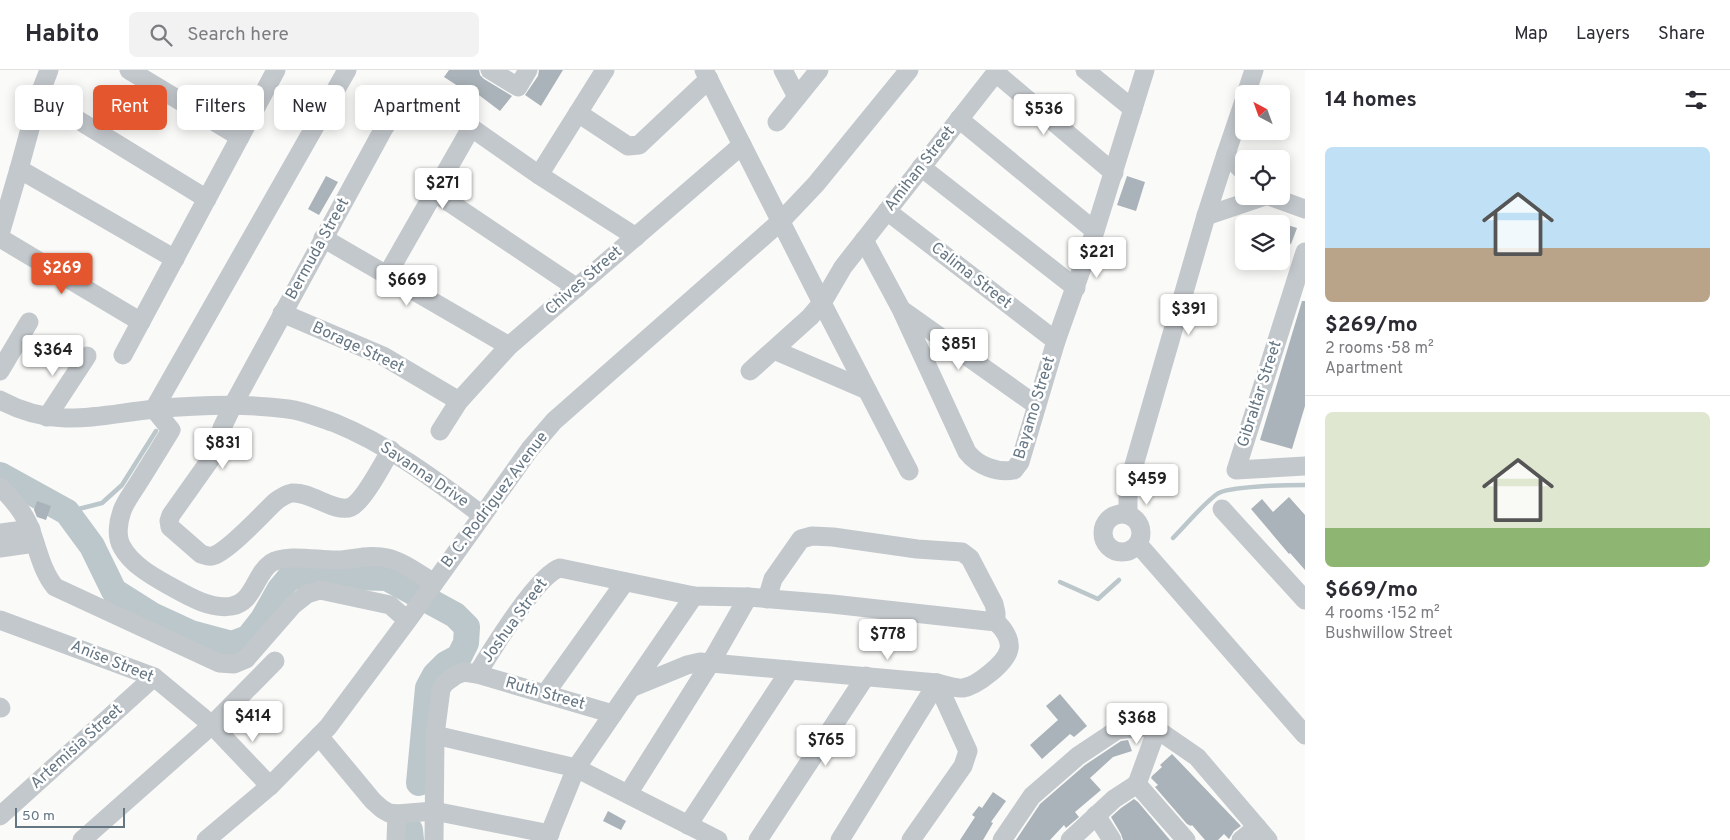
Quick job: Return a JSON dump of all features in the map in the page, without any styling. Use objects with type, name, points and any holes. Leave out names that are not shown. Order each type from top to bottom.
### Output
[{"type":"street","points":[[44,85],[49,70]]},
{"type":"street","points":[[129,70],[240,137]]},
{"type":"street","points":[[347,70],[154,409],[171,430],[122,509],[118,528],[121,547],[134,562],[156,578],[197,600],[219,607],[233,606],[246,598],[264,569],[274,562],[300,558],[337,560],[374,556],[388,558],[408,566],[433,585]]},
{"type":"street","points":[[490,70],[518,87],[528,70]]},
{"type":"street","points":[[539,175],[605,70]]},
{"type":"street","points":[[784,70],[797,97]]},
{"type":"street","points":[[777,122],[819,70]]},
{"type":"street","name":"B. C. Rodriguez Avenue","points":[[206,840],[270,786],[328,727],[530,449],[554,421],[781,221],[816,184],[909,70]]},
{"type":"street","points":[[1085,70],[1133,109]]},
{"type":"street","name":"Bayamo Street","points":[[864,240],[901,309],[968,452],[980,464],[1006,472],[1014,470],[1020,462],[1056,341],[1095,231],[1146,70]]},
{"type":"street","points":[[1249,85],[1254,70]]},
{"type":"street","points":[[123,356],[240,137],[273,71]]},
{"type":"street","points":[[997,71],[1114,173]]},
{"type":"street","name":"Amihan Street","points":[[750,371],[796,330],[822,303],[843,267],[997,71]]},
{"type":"street","points":[[578,113],[628,146],[639,145],[706,74],[909,470]]},
{"type":"street","points":[[959,119],[1095,231]]},
{"type":"street","points":[[83,123],[207,199]]},
{"type":"street","points":[[1128,514],[1128,486],[1206,216],[1235,128]]},
{"type":"street","points":[[0,234],[30,130]]},
{"type":"street","name":"Bermuda Street","points":[[383,130],[233,405],[222,428],[215,453],[175,508],[169,521],[170,527],[201,554],[214,556],[221,552],[283,496],[292,493],[303,494],[337,507],[351,507],[363,495],[390,450]]},
{"type":"street","points":[[387,275],[470,130]]},
{"type":"street","points":[[474,130],[539,175],[636,237]]},
{"type":"street","name":"Chives Street","points":[[440,431],[459,401],[509,346],[742,145]]},
{"type":"street","points":[[1226,154],[1235,163]]},
{"type":"street","points":[[922,167],[1076,288]]},
{"type":"street","points":[[19,169],[175,259]]},
{"type":"street","points":[[434,192],[577,288]]},
{"type":"street","points":[[1290,204],[1305,209]]},
{"type":"street","points":[[1206,216],[1240,205]]},
{"type":"street","name":"Calima Street","points":[[887,211],[1056,341]]},
{"type":"street","points":[[0,238],[141,322]]},
{"type":"street","points":[[323,238],[509,346]]},
{"type":"street","name":"Gibraltar Street","points":[[1305,252],[1302,274],[1236,470],[1305,464]]},
{"type":"street","points":[[901,309],[1036,405]]},
{"type":"street","name":"Borage Street","points":[[282,313],[383,356],[459,401]]},
{"type":"street","points":[[0,371],[29,322]]},
{"type":"street","points":[[774,350],[867,390]]},
{"type":"street","points":[[47,417],[87,356]]},
{"type":"street","name":"Savanna Drive","points":[[0,400],[28,412],[47,417],[75,419],[154,409],[233,405],[288,409],[316,416],[344,427],[390,450],[428,474],[482,515]]},
{"type":"street","points":[[0,487],[15,503],[33,536],[47,577],[55,587],[219,663],[234,664],[246,659],[293,604],[307,594],[320,590],[390,605],[408,619]]},
{"type":"street","points":[[1222,509],[1305,600]]},
{"type":"street","points":[[1128,514],[1138,521],[1142,533],[1138,544],[1133,549],[1121,552],[1109,547],[1106,542],[1104,536],[1106,524],[1115,515],[1128,514]]},
{"type":"street","points":[[0,533],[33,536]]},
{"type":"street","points":[[0,548],[33,536]]},
{"type":"street","points":[[767,599],[773,578],[801,539],[812,536],[834,537],[917,549],[962,552],[970,558],[994,604],[996,622]]},
{"type":"street","points":[[1138,544],[1305,735]]},
{"type":"street","name":"Joshua Street","points":[[477,674],[506,628],[546,577],[555,569],[566,569],[625,582]]},
{"type":"street","points":[[546,694],[625,582],[694,596],[748,597],[832,604],[996,622],[1008,639],[1009,649],[1003,659],[989,674],[976,684],[962,688],[937,683],[711,662],[687,665],[631,688]]},
{"type":"street","points":[[319,736],[374,801],[389,813],[434,811],[549,837],[576,768],[694,596]]},
{"type":"street","points":[[628,794],[711,662],[748,597]]},
{"type":"street","name":"Anise Street","points":[[0,620],[154,677],[212,725],[270,786]]},
{"type":"street","points":[[82,840],[212,725],[275,661]]},
{"type":"street","points":[[688,825],[790,670]]},
{"type":"street","points":[[434,840],[435,735],[441,689],[456,674],[464,672],[477,674]]},
{"type":"street","name":"Ruth Street","points":[[477,674],[613,714]]},
{"type":"street","points":[[758,840],[866,676]]},
{"type":"street","name":"Artemisia Street","points":[[0,816],[154,677]]},
{"type":"street","points":[[840,840],[937,683]]},
{"type":"street","points":[[911,840],[963,766],[968,750],[937,683]]},
{"type":"street","points":[[1002,840],[1032,796],[1078,756],[1117,730],[1152,726],[1197,756],[1262,833],[1241,840]]},
{"type":"street","points":[[1070,840],[1114,799],[1137,784],[1157,729]]},
{"type":"street","points":[[435,735],[576,768],[718,840]]},
{"type":"street","points":[[1137,784],[1186,840]]},
{"type":"street","points":[[396,840],[397,814]]},
{"type":"street","points":[[1096,815],[1112,840]]},
{"type":"building","points":[[449,70],[479,70],[480,75],[484,79],[512,96],[500,111],[479,95],[479,85],[456,85],[444,77]]},
{"type":"building","points":[[539,70],[563,70],[541,106],[525,95],[538,76]]},
{"type":"building","points":[[326,176],[338,182],[319,215],[308,209]]},
{"type":"building","points":[[1127,176],[1145,182],[1136,211],[1117,205]]},
{"type":"building","points":[[1290,226],[1297,228],[1290,244]]},
{"type":"building","points":[[1302,301],[1305,301],[1305,406],[1292,449],[1260,440]]},
{"type":"building","points":[[1289,497],[1305,515],[1305,570],[1251,509],[1262,499],[1273,512]]},
{"type":"building","points":[[37,501],[51,506],[46,520],[37,517],[34,510]]},
{"type":"building","points":[[1060,694],[1087,726],[1074,737],[1070,734],[1042,759],[1030,745],[1058,720],[1046,706]]},
{"type":"building","points":[[1128,740],[1132,751],[1113,757],[1090,778],[1101,790],[1075,812],[1079,817],[1066,828],[1064,825],[1050,840],[1016,840],[1040,804],[1085,765],[1121,741]]},
{"type":"building","points":[[1172,754],[1241,826],[1234,831],[1229,839],[1224,834],[1218,840],[1205,840],[1192,825],[1187,824],[1155,787],[1158,785],[1151,778],[1152,776]]},
{"type":"building","points":[[993,792],[1006,801],[991,822],[993,823],[983,840],[960,840],[975,817],[972,815],[979,806],[982,808]]},
{"type":"building","points":[[1134,799],[1170,840],[1123,840],[1111,817]]},
{"type":"building","points":[[608,811],[626,821],[621,830],[603,821]]},
{"type":"waterway","points":[[67,512],[102,503],[122,485],[156,431]]},
{"type":"waterway","points":[[0,475],[67,512],[92,546],[114,591],[152,615],[191,633],[232,644],[248,638],[263,619],[280,589],[290,577],[387,578],[455,615],[467,627],[466,643],[459,657],[446,664],[435,675],[428,688],[419,783]]},
{"type":"waterway","points":[[1173,538],[1206,504],[1223,491],[1305,485]]},
{"type":"waterway","points":[[1060,582],[1098,599],[1119,580]]},
{"type":"waterway","points":[[410,830],[411,840]]}]
